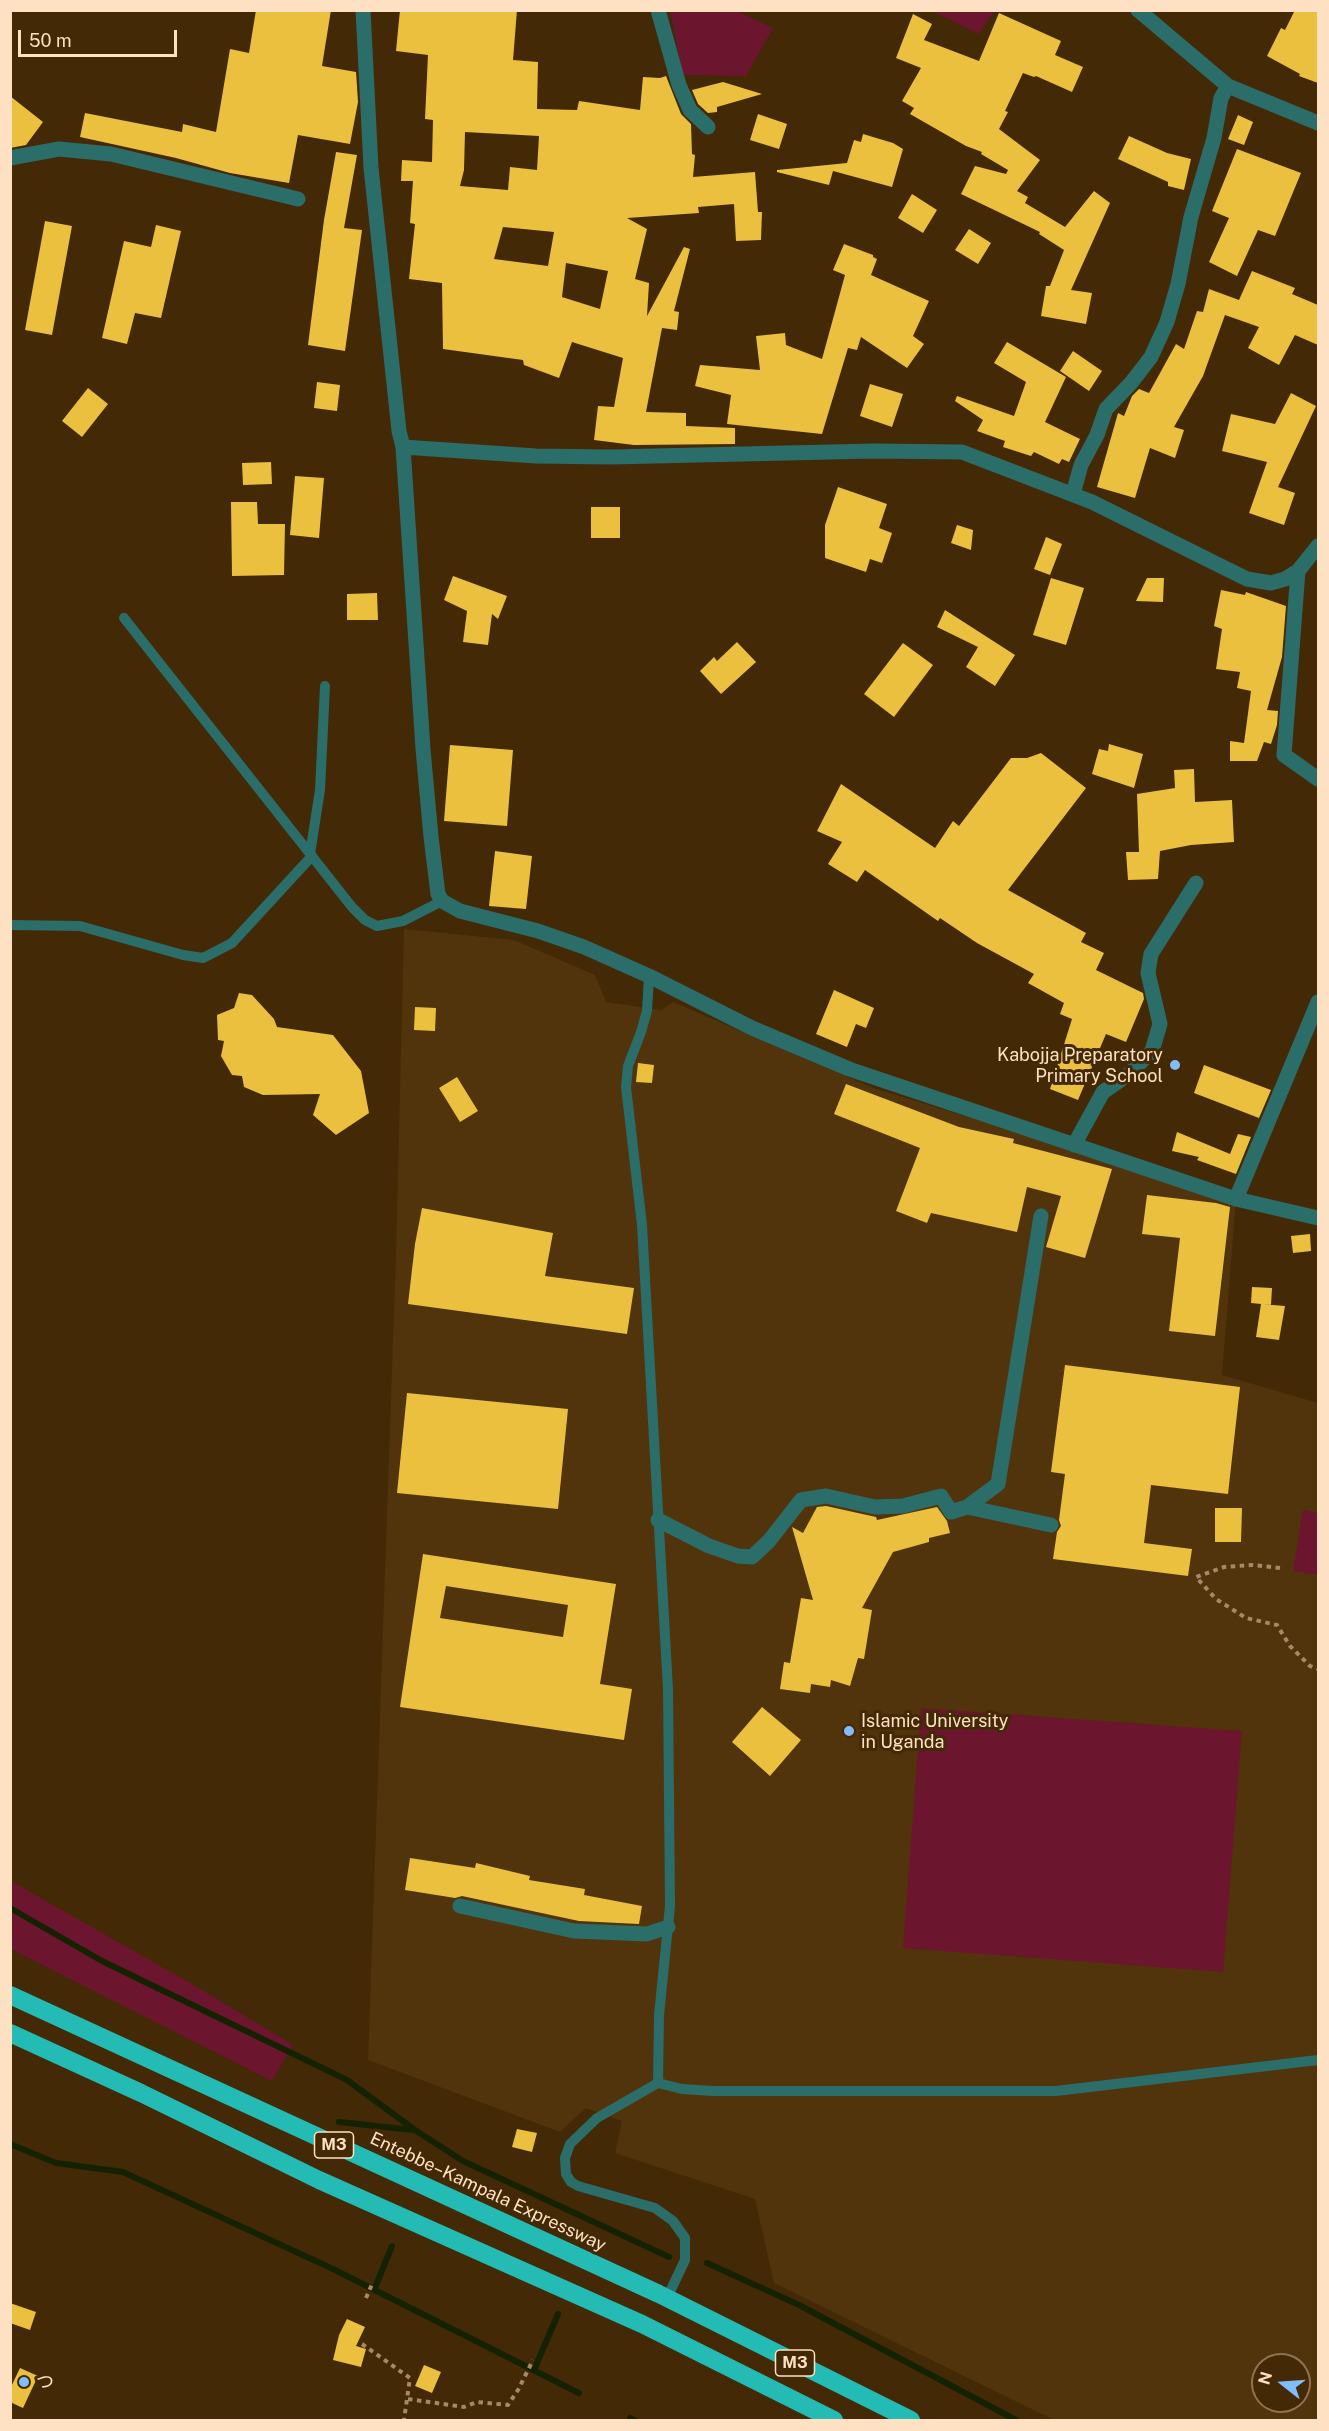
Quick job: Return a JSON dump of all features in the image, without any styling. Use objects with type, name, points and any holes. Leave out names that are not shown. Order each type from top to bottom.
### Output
[{"type":"highway","name":"Entebbe–Kampala Expressway","points":[[10,1995],[669,2299],[910,2421]]},
{"type":"highway","name":"M3","points":[[10,2033],[141,2093],[319,2180],[642,2324],[834,2421]]},
{"type":"street","points":[[363,10],[371,168],[399,431],[403,447],[424,760],[436,882],[442,901],[460,911],[529,929],[584,947],[649,976],[752,1028],[849,1069],[1236,1199],[1318,1218]]},
{"type":"street","points":[[658,10],[679,85],[690,110],[708,127]]},
{"type":"street","points":[[1138,10],[1228,86],[1318,123]]},
{"type":"street","points":[[1073,494],[1081,465],[1098,435],[1106,409],[1131,383],[1151,357],[1167,322],[1178,284],[1191,217],[1214,138],[1221,98],[1228,86]]},
{"type":"street","points":[[10,158],[58,149],[111,154],[298,199]]},
{"type":"street","points":[[403,447],[536,456],[611,457],[874,451],[962,452],[1073,494],[1247,579],[1271,583],[1298,571],[1318,546]]},
{"type":"street","points":[[1298,571],[1284,755],[1318,779]]},
{"type":"street","points":[[1074,1145],[1103,1092],[1129,1074],[1152,1051],[1160,1024],[1148,974],[1151,954],[1196,883]]},
{"type":"street","points":[[1236,1199],[1318,1002]]},
{"type":"street","points":[[1000,1514],[998,1485],[1041,1216]]},
{"type":"street","points":[[658,1520],[709,1546],[738,1556],[752,1557],[769,1541],[801,1500],[826,1496],[875,1507],[903,1506],[941,1496],[951,1512],[967,1507],[998,1485]]},
{"type":"street","points":[[967,1507],[1052,1525]]},
{"type":"street","points":[[460,1906],[574,1931],[647,1934],[668,1927]]},
{"type":"lane","points":[[124,618],[352,907],[365,920],[376,926],[403,921],[442,901]]},
{"type":"lane","points":[[10,925],[80,926],[183,955],[203,958],[232,943],[311,855],[320,790],[325,686]]},
{"type":"lane","points":[[649,976],[647,1011],[627,1066],[626,1087],[642,1225],[668,1689],[670,1906],[656,2046],[657,2084]]},
{"type":"lane","points":[[669,2299],[685,2260],[685,2238],[673,2220],[655,2208],[571,2182],[566,2174],[565,2158],[570,2144],[597,2118],[657,2084],[682,2089],[713,2091],[1056,2091],[1260,2069],[1318,2060]]},
{"type":"path","points":[[1280,1568],[1252,1564],[1224,1567],[1196,1577],[1216,1599],[1246,1618],[1276,1625],[1296,1653],[1310,1666],[1318,1669]]},
{"type":"path","points":[[366,2298],[373,2282]]},
{"type":"path","points":[[362,2344],[410,2378],[404,2421]]},
{"type":"path","points":[[408,2399],[464,2407],[477,2402],[508,2405],[533,2360]]},
{"type":"shaded area","points":[[670,11],[737,11],[773,28],[746,76],[683,75]]},
{"type":"shaded area","points":[[932,11],[994,11],[979,34]]},
{"type":"shaded area","name":"Islamic University in Uganda","points":[[404,929],[514,940],[595,975],[606,1002],[661,1010],[673,1002],[873,1088],[1236,1199],[1222,1375],[1318,1403],[1318,2420],[1054,2420],[774,2283],[755,2199],[615,2153],[622,2121],[586,2108],[560,2132],[368,2060],[396,1254]]},
{"type":"shaded area","points":[[1303,1510],[1318,1513],[1318,1575],[1293,1571]]},
{"type":"shaded area","points":[[921,1708],[1242,1731],[1223,1972],[903,1948]]},
{"type":"shaded area","points":[[11,1881],[192,1984],[293,2045],[272,2081],[11,1949]]},
{"type":"building","points":[[256,10],[331,10],[322,66],[356,72],[358,102],[350,144],[298,135],[289,183],[230,173],[176,158],[80,137],[85,113],[182,132],[183,124],[216,132],[230,49],[249,53]]},
{"type":"building","points":[[400,10],[517,10],[513,60],[538,62],[537,109],[577,110],[579,101],[640,110],[643,77],[666,76],[681,114],[691,124],[692,154],[695,155],[693,177],[755,172],[758,212],[762,212],[761,240],[736,241],[734,204],[698,207],[699,213],[627,218],[647,229],[635,279],[649,283],[647,316],[684,247],[690,249],[674,311],[679,312],[677,330],[662,328],[646,412],[686,413],[686,426],[735,428],[735,444],[634,445],[594,440],[598,406],[614,407],[623,358],[572,342],[559,378],[524,365],[523,360],[443,349],[442,283],[409,279],[415,224],[410,223],[413,181],[401,181],[402,160],[432,162],[433,120],[425,119],[428,55],[396,51]],"holes":[[[465,132],[539,136],[537,170],[510,167],[508,190],[460,186],[464,170]],[[503,227],[554,232],[548,266],[494,259]],[[566,263],[608,271],[600,309],[562,297]]]},
{"type":"building","points":[[1295,10],[1318,10],[1318,83],[1299,76],[1300,74],[1267,56],[1281,28],[1285,30]]},
{"type":"building","points":[[999,13],[1061,41],[1055,55],[1083,67],[1072,92],[1036,76],[1023,73],[999,129],[1040,160],[1017,191],[1028,197],[1025,203],[1065,227],[1094,191],[1110,203],[1071,290],[1092,293],[1086,324],[1041,316],[1046,286],[1050,286],[1064,250],[1039,234],[1040,232],[961,194],[975,166],[1006,174],[1008,170],[981,154],[982,152],[966,146],[910,114],[914,108],[902,101],[921,68],[896,58],[913,14],[932,24],[924,40],[979,61]]},
{"type":"building","points":[[723,82],[762,94],[717,107],[717,112],[708,113],[698,104],[692,90]]},
{"type":"building","points":[[10,96],[43,122],[26,145],[10,148]]},
{"type":"building","points":[[758,114],[787,124],[779,149],[750,140]]},
{"type":"building","points":[[1238,115],[1253,122],[1244,145],[1228,139]]},
{"type":"building","points":[[863,134],[893,143],[903,149],[892,187],[833,171],[829,185],[777,172],[777,170],[847,163],[854,140],[861,142]]},
{"type":"building","points":[[1129,136],[1167,153],[1191,159],[1184,190],[1168,186],[1168,182],[1118,159]]},
{"type":"building","points":[[1237,149],[1301,173],[1275,236],[1258,230],[1237,276],[1209,262],[1229,218],[1212,211]]},
{"type":"building","points":[[336,152],[357,155],[344,228],[362,230],[345,351],[308,345],[324,220]]},
{"type":"building","points":[[912,194],[937,210],[923,233],[898,218]]},
{"type":"building","points":[[45,221],[72,226],[52,335],[25,330]]},
{"type":"building","points":[[156,225],[181,231],[161,318],[135,313],[127,344],[102,338],[124,241],[151,247]]},
{"type":"building","points":[[969,229],[991,243],[978,264],[955,250]]},
{"type":"building","points":[[844,244],[873,255],[877,259],[871,275],[929,301],[913,336],[924,344],[907,368],[861,337],[857,350],[848,348],[822,434],[727,424],[731,395],[695,386],[700,365],[760,370],[756,336],[785,333],[786,345],[822,359],[845,275],[833,270]]},
{"type":"building","points":[[1252,271],[1295,288],[1292,294],[1318,305],[1318,345],[1295,335],[1279,365],[1248,348],[1259,327],[1225,315],[1203,376],[1174,427],[1184,430],[1175,458],[1150,448],[1135,498],[1097,487],[1118,413],[1124,416],[1132,396],[1139,389],[1149,393],[1176,344],[1184,349],[1197,311],[1203,312],[1209,289],[1239,300]]},
{"type":"building","points":[[1007,342],[1066,377],[1045,422],[1080,439],[1069,462],[1062,459],[1059,464],[1034,452],[1031,456],[1003,447],[1005,441],[977,431],[983,420],[955,401],[957,396],[1014,416],[1026,382],[994,363]]},
{"type":"building","points":[[1073,351],[1102,371],[1089,391],[1060,371]]},
{"type":"building","points":[[317,382],[340,385],[337,411],[314,408]]},
{"type":"building","points":[[870,384],[903,394],[892,427],[860,416]]},
{"type":"building","points":[[88,388],[108,404],[82,437],[62,421]]},
{"type":"building","points":[[1291,393],[1316,406],[1278,487],[1295,493],[1284,525],[1249,513],[1267,462],[1222,451],[1231,414],[1275,424]]},
{"type":"building","points":[[271,462],[272,484],[243,485],[242,463]]},
{"type":"building","points":[[295,476],[324,478],[319,538],[290,535]]},
{"type":"building","points":[[838,487],[887,504],[879,528],[892,533],[882,563],[870,559],[866,572],[825,558],[825,525]]},
{"type":"building","points":[[231,502],[257,502],[258,524],[285,524],[284,575],[232,576]]},
{"type":"building","points":[[591,507],[620,507],[620,538],[591,538]]},
{"type":"building","points":[[957,525],[973,530],[971,550],[951,543]]},
{"type":"building","points":[[1046,537],[1062,544],[1050,575],[1034,569]]},
{"type":"building","points":[[453,576],[507,596],[498,619],[492,614],[488,645],[463,642],[467,611],[444,600]]},
{"type":"building","points":[[1051,578],[1084,588],[1066,645],[1033,635]]},
{"type":"building","points":[[1147,578],[1164,578],[1163,602],[1136,601]]},
{"type":"building","points":[[1221,590],[1245,595],[1246,592],[1286,606],[1282,657],[1267,710],[1278,711],[1277,725],[1271,744],[1264,742],[1257,761],[1230,761],[1230,741],[1244,743],[1251,691],[1237,688],[1240,672],[1216,669],[1222,629],[1214,626]]},
{"type":"building","points":[[377,593],[378,620],[347,620],[347,594]]},
{"type":"building","points":[[945,610],[1015,655],[995,686],[966,667],[978,647],[937,627]]},
{"type":"building","points":[[737,642],[756,662],[721,694],[700,671],[714,657],[717,661]]},
{"type":"building","points":[[903,643],[933,665],[894,717],[864,694]]},
{"type":"building","points":[[1109,744],[1143,754],[1134,788],[1092,774],[1099,749],[1108,751]]},
{"type":"building","points":[[450,745],[513,750],[507,826],[444,821]]},
{"type":"building","points":[[1041,753],[1086,788],[1008,890],[1086,933],[1081,942],[1104,953],[1096,970],[1143,993],[1144,999],[1126,1042],[1106,1034],[1078,1100],[1050,1089],[1072,1019],[1060,1014],[1064,1003],[1028,983],[1034,974],[977,943],[940,918],[938,921],[865,870],[857,882],[828,864],[842,842],[817,831],[841,784],[935,848],[953,821],[959,826],[1011,758],[1027,758]]},
{"type":"building","points":[[1194,769],[1195,802],[1232,800],[1234,842],[1191,845],[1160,851],[1158,879],[1128,880],[1126,852],[1139,852],[1137,794],[1175,788],[1174,770]]},
{"type":"building","points":[[495,851],[532,856],[526,909],[489,906]]},
{"type":"building","points":[[834,990],[874,1008],[866,1028],[856,1024],[847,1047],[816,1034]]},
{"type":"building","points":[[239,993],[252,995],[274,1019],[277,1027],[333,1035],[361,1071],[369,1113],[336,1135],[313,1115],[320,1094],[263,1095],[244,1087],[242,1076],[232,1075],[221,1056],[224,1041],[218,1040],[217,1015],[234,1008]]},
{"type":"building","points":[[415,1007],[436,1008],[435,1031],[414,1030]]},
{"type":"building","points":[[638,1063],[654,1065],[652,1083],[636,1082]]},
{"type":"building","points":[[1204,1065],[1271,1090],[1259,1118],[1194,1093]]},
{"type":"building","points":[[457,1077],[478,1111],[460,1122],[439,1088]]},
{"type":"building","points":[[846,1084],[959,1127],[1014,1139],[1013,1143],[1112,1169],[1085,1258],[1046,1247],[1061,1196],[1027,1187],[1017,1232],[931,1213],[927,1223],[896,1211],[920,1148],[834,1114]]},
{"type":"building","points":[[1177,1132],[1230,1154],[1238,1134],[1251,1137],[1236,1174],[1197,1160],[1199,1157],[1172,1151]]},
{"type":"building","points":[[1147,1195],[1216,1203],[1230,1207],[1215,1336],[1169,1331],[1180,1238],[1142,1234]]},
{"type":"building","points":[[422,1208],[553,1233],[545,1276],[634,1288],[627,1334],[408,1304]]},
{"type":"building","points":[[1310,1234],[1311,1251],[1293,1253],[1291,1236]]},
{"type":"building","points":[[1252,1287],[1272,1288],[1271,1305],[1251,1303]]},
{"type":"building","points":[[1261,1304],[1285,1306],[1279,1340],[1256,1337]]},
{"type":"building","points":[[1065,1365],[1240,1387],[1228,1494],[1151,1485],[1144,1543],[1192,1549],[1188,1576],[1053,1559],[1057,1532],[1061,1526],[1059,1520],[1065,1474],[1051,1472]]},
{"type":"building","points":[[407,1393],[568,1409],[558,1509],[397,1493]]},
{"type":"building","points":[[826,1506],[876,1517],[877,1520],[937,1507],[947,1521],[950,1533],[929,1538],[929,1542],[893,1552],[862,1608],[872,1610],[864,1659],[858,1658],[850,1686],[831,1680],[830,1687],[811,1684],[810,1693],[780,1689],[784,1662],[790,1663],[801,1598],[813,1600],[792,1527],[803,1533],[817,1507]]},
{"type":"building","points":[[1215,1508],[1242,1508],[1241,1542],[1215,1542]]},
{"type":"building","points":[[423,1554],[616,1584],[600,1684],[632,1689],[624,1740],[400,1707]],"holes":[[[446,1586],[568,1605],[563,1637],[440,1618]]]},
{"type":"building","points":[[762,1707],[801,1740],[770,1776],[732,1742]]},
{"type":"building","points":[[410,1858],[475,1868],[476,1863],[530,1876],[529,1880],[585,1889],[584,1895],[642,1906],[639,1924],[579,1921],[462,1896],[455,1898],[405,1890]]},
{"type":"building","points":[[517,2129],[537,2133],[532,2152],[512,2147]]},
{"type":"building","points":[[10,2303],[36,2312],[30,2330],[10,2323]]},
{"type":"building","points":[[347,2319],[365,2327],[356,2346],[366,2349],[361,2367],[333,2360],[339,2335]]},
{"type":"building","points":[[424,2365],[441,2372],[432,2393],[415,2386]]},
{"type":"building","name":"つ","points":[[20,2368],[38,2376],[23,2408],[10,2402],[10,2389]]},
{"type":"waterway","points":[[10,1908],[102,1961],[347,2080],[415,2130],[463,2161],[669,2257]]},
{"type":"waterway","points":[[339,2122],[414,2130]]},
{"type":"waterway","points":[[10,2144],[56,2163],[123,2172],[331,2268],[579,2393]]},
{"type":"waterway","points":[[374,2290],[392,2246]]},
{"type":"waterway","points":[[707,2263],[799,2305],[1016,2420]]},
{"type":"waterway","points":[[534,2370],[558,2314]]},
{"type":"waterway","points":[[630,2418],[634,2420]]},
{"type":"place","name":"Kabojja Preparatory Primary School","points":[[1175,1065]]},
{"type":"place","name":"Islamic University in Uganda","points":[[849,1731]]},
{"type":"place","name":"つ","points":[[24,2382]]}]
